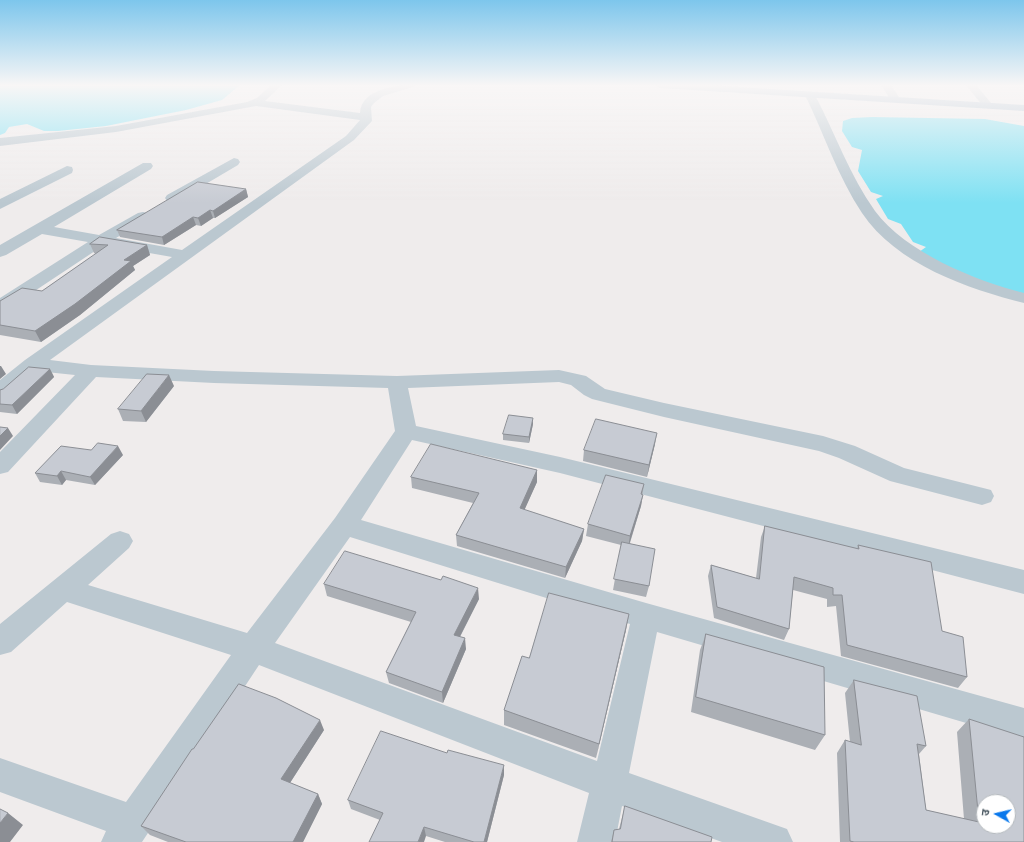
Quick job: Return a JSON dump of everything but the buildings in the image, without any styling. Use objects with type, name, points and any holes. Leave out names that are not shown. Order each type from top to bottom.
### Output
[{"type":"street","points":[[0,142],[116,129],[142,124]]},
{"type":"street","points":[[0,392],[32,364],[350,138],[364,124]]},
{"type":"street","points":[[824,124],[861,200],[880,226],[911,252],[938,266],[963,278],[1024,298]]},
{"type":"street","points":[[0,306],[100,241],[234,162]]},
{"type":"street","points":[[0,252],[148,166]]},
{"type":"street","points":[[0,205],[67,170]]},
{"type":"street","points":[[0,233],[34,233],[100,241],[185,255]]},
{"type":"street","points":[[32,364],[91,371],[396,382],[559,376],[575,379],[582,383],[591,392],[664,410],[824,444],[848,452],[898,475],[982,496]]},
{"type":"street","points":[[0,466],[91,371]]},
{"type":"street","points":[[0,775],[127,833],[253,649],[344,525],[406,431],[396,382]]},
{"type":"street","points":[[406,431],[560,465],[1024,582]]},
{"type":"street","points":[[344,525],[646,616],[1024,724]]},
{"type":"street","points":[[0,642],[64,590],[120,541]]},
{"type":"street","points":[[64,590],[253,649],[610,784],[774,842]]},
{"type":"street","points":[[596,842],[646,616]]},
{"type":"water","points":[[0,124],[25,124],[9,127],[5,133],[0,135]]},
{"type":"water","points":[[28,124],[115,124],[58,131],[44,131]]},
{"type":"water","points":[[843,124],[1014,124],[1024,126],[1024,297],[995,290],[919,252],[926,247],[913,242],[901,224],[888,219],[876,199],[883,196],[871,192],[858,171],[862,150],[852,147],[842,131]]}]
